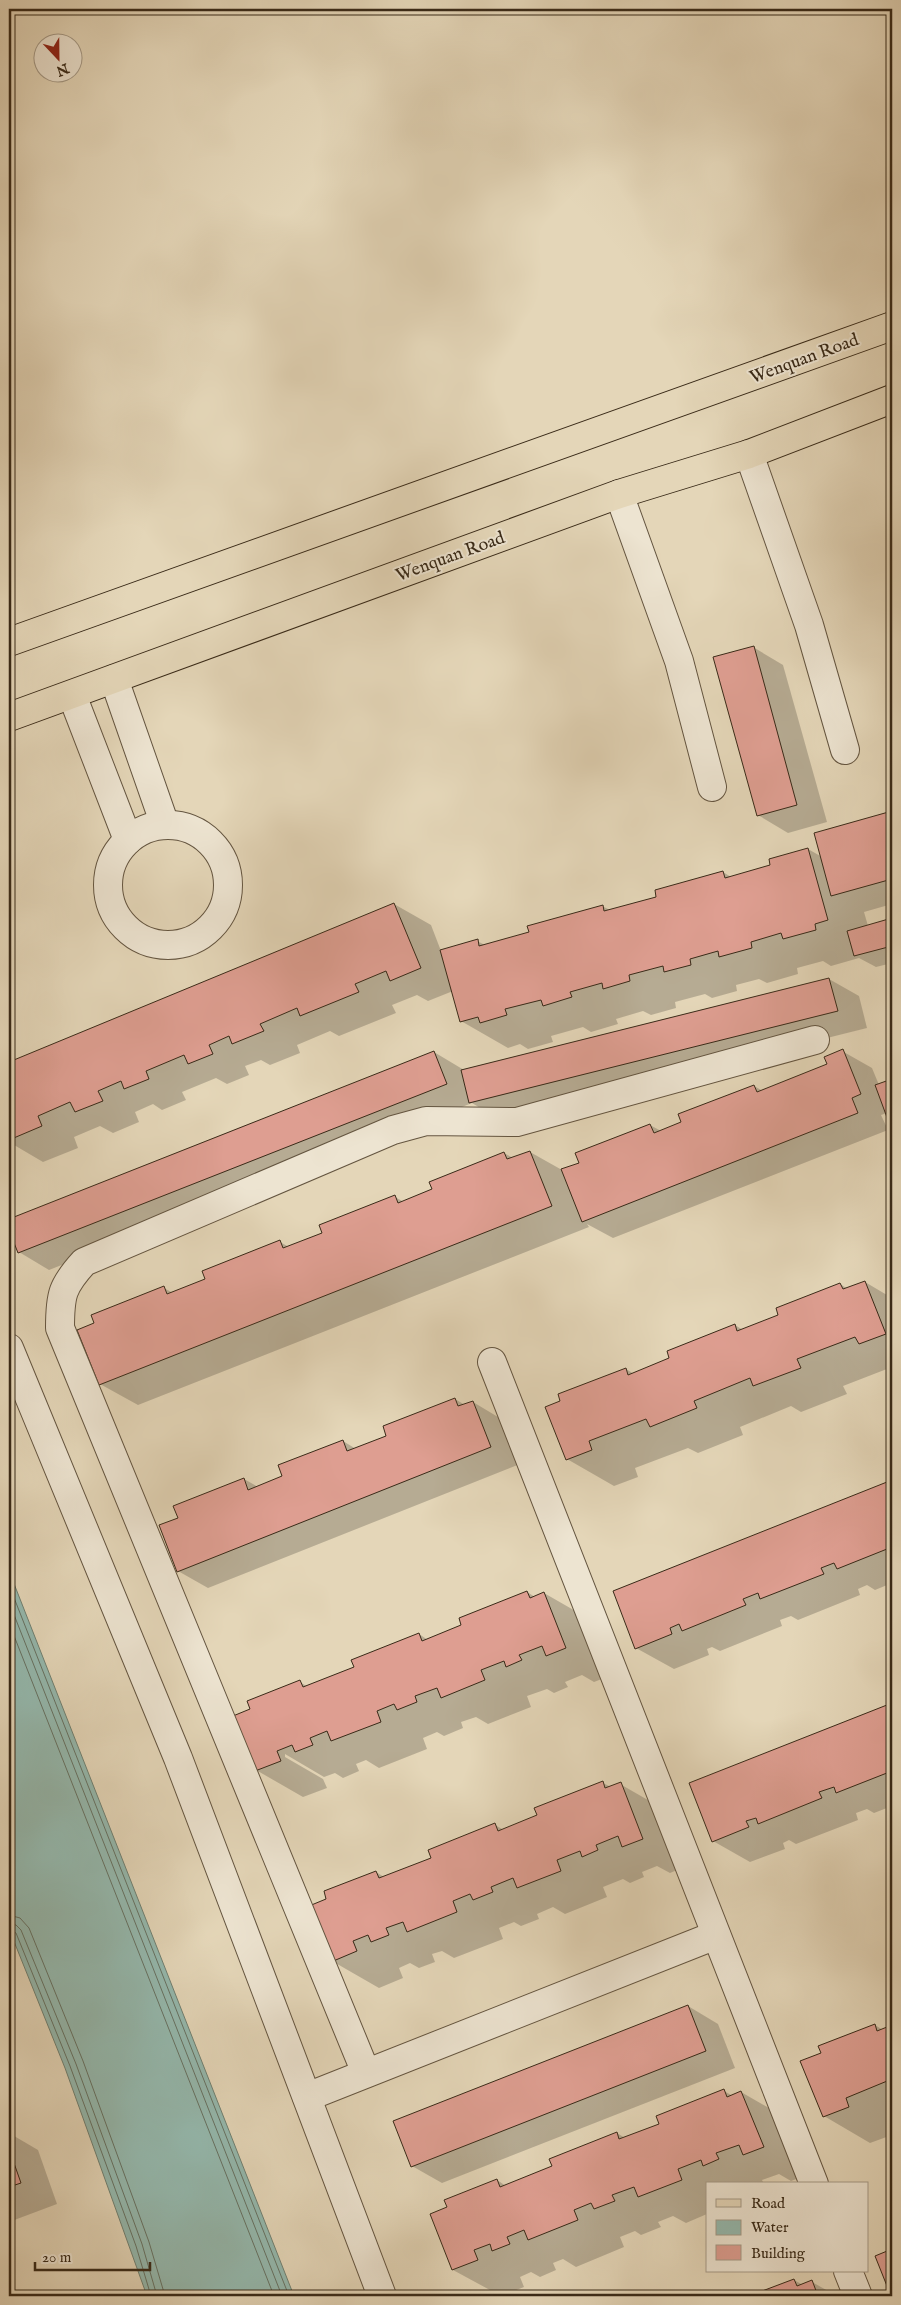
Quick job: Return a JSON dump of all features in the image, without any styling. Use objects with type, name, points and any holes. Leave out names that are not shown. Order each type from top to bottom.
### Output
[{"type":"main road","name":"Wenquan Road","points":[[9,642],[892,326]]},
{"type":"main road","name":"Wenquan Road","points":[[9,717],[619,494],[749,454],[892,399]]},
{"type":"street","points":[[749,454],[809,625],[845,750]]},
{"type":"street","points":[[619,494],[679,661],[712,787]]},
{"type":"street","points":[[114,679],[165,825]]},
{"type":"street","points":[[72,695],[128,840]]},
{"type":"street","points":[[165,825],[185,827],[203,836],[217,850],[226,869],[228,887],[224,905],[216,921],[202,934],[186,942],[167,945],[149,942],[133,934],[120,921],[111,906],[108,889],[109,871],[115,855],[128,840],[145,828],[165,825]]},
{"type":"street","points":[[366,2073],[60,1328],[60,1304],[67,1280],[84,1262],[393,1130],[426,1121],[517,1122],[814,1040]]},
{"type":"street","points":[[9,1348],[178,1758],[382,2296]]},
{"type":"street","points":[[492,1362],[813,2182]]},
{"type":"street","points":[[306,2096],[716,1935]]},
{"type":"street","points":[[848,2272],[858,2296]]},
{"type":"water","points":[[9,1571],[294,2296],[147,2296],[65,2068],[9,1929]]},
{"type":"building","points":[[754,646],[797,805],[757,816],[713,657]]},
{"type":"building","points":[[892,811],[892,879],[831,896],[814,833]]},
{"type":"building","points":[[808,848],[828,920],[815,924],[816,930],[783,939],[781,933],[751,942],[752,948],[719,957],[718,951],[690,959],[691,965],[664,972],[663,966],[629,975],[630,981],[603,989],[602,983],[570,992],[572,997],[543,1006],[541,1000],[505,1009],[507,1015],[480,1023],[478,1017],[460,1022],[440,950],[478,939],[479,946],[529,932],[527,926],[603,905],[604,911],[656,897],[655,890],[723,871],[725,878],[770,865],[769,859]]},
{"type":"building","points":[[394,903],[421,968],[390,981],[386,971],[355,984],[359,992],[300,1016],[297,1008],[260,1024],[264,1031],[232,1044],[229,1036],[209,1045],[213,1054],[188,1064],[184,1055],[146,1071],[149,1079],[124,1089],[121,1081],[98,1091],[103,1101],[75,1112],[70,1102],[38,1116],[42,1126],[9,1140],[9,1062]]},
{"type":"building","points":[[892,918],[892,946],[854,956],[847,931]]},
{"type":"building","points":[[829,978],[838,1011],[469,1103],[461,1070]]},
{"type":"building","points":[[843,1049],[861,1094],[852,1098],[858,1113],[582,1222],[561,1169],[579,1163],[575,1153],[650,1124],[654,1133],[681,1122],[678,1114],[754,1085],[757,1092],[827,1064],[824,1057]]},
{"type":"building","points":[[434,1051],[447,1084],[18,1253],[9,1230],[9,1219]]},
{"type":"building","points":[[892,1079],[892,1131],[875,1085]]},
{"type":"building","points":[[530,1151],[552,1206],[99,1385],[77,1330],[94,1323],[91,1315],[164,1286],[167,1294],[205,1279],[202,1271],[280,1240],[283,1248],[322,1233],[319,1225],[395,1195],[398,1203],[432,1189],[429,1182],[504,1152],[507,1159]]},
{"type":"building","points":[[865,1281],[886,1334],[859,1344],[855,1337],[797,1359],[801,1368],[753,1386],[750,1378],[694,1401],[697,1408],[650,1427],[646,1419],[589,1441],[592,1450],[566,1460],[545,1407],[560,1401],[558,1394],[626,1368],[628,1375],[669,1358],[667,1351],[735,1324],[737,1331],[778,1315],[776,1308],[840,1283],[843,1289]]},
{"type":"building","points":[[455,1398],[458,1406],[473,1401],[491,1447],[177,1572],[159,1525],[178,1518],[173,1506],[244,1478],[248,1490],[282,1476],[278,1465],[343,1440],[347,1451],[386,1436],[383,1426]]},
{"type":"building","points":[[892,1480],[892,1547],[837,1569],[834,1563],[821,1568],[824,1574],[760,1599],[758,1593],[743,1599],[746,1605],[682,1631],[679,1624],[670,1628],[672,1634],[635,1649],[613,1591]]},
{"type":"building","points":[[527,1591],[530,1598],[544,1592],[566,1648],[546,1656],[542,1646],[519,1655],[522,1660],[506,1667],[504,1661],[481,1670],[485,1680],[441,1698],[437,1688],[415,1696],[417,1702],[397,1710],[394,1704],[377,1711],[381,1722],[331,1741],[327,1731],[310,1738],[313,1745],[295,1752],[292,1745],[277,1751],[281,1761],[255,1771],[233,1716],[250,1709],[247,1701],[300,1680],[303,1687],[354,1667],[351,1660],[419,1633],[422,1641],[461,1625],[459,1618]]},
{"type":"building","points":[[892,1703],[892,1771],[836,1793],[834,1787],[819,1792],[822,1798],[758,1824],[756,1818],[746,1821],[749,1827],[712,1842],[689,1783]]},
{"type":"building","points":[[603,1781],[605,1788],[621,1782],[643,1839],[622,1847],[618,1836],[596,1845],[598,1850],[582,1857],[580,1851],[557,1860],[561,1871],[517,1888],[513,1878],[491,1887],[493,1892],[473,1900],[470,1894],[453,1901],[457,1912],[407,1932],[403,1922],[386,1928],[389,1935],[371,1942],[368,1935],[353,1941],[357,1951],[331,1962],[309,1906],[326,1899],[324,1891],[376,1871],[379,1878],[431,1858],[428,1850],[495,1823],[498,1831],[537,1815],[534,1808]]},
{"type":"building","points":[[688,2005],[706,2051],[411,2167],[393,2121]]},
{"type":"building","points":[[875,2024],[877,2031],[892,2025],[892,2079],[846,2098],[849,2107],[823,2117],[800,2061],[821,2053],[818,2046]]},
{"type":"building","points":[[724,2089],[727,2097],[741,2091],[764,2147],[743,2155],[739,2145],[716,2153],[719,2159],[703,2166],[701,2160],[678,2169],[682,2180],[638,2197],[634,2187],[612,2195],[615,2201],[594,2209],[591,2203],[574,2210],[578,2220],[528,2240],[524,2230],[507,2237],[510,2244],[492,2251],[490,2244],[474,2250],[478,2260],[452,2270],[430,2214],[447,2207],[444,2200],[497,2179],[500,2187],[552,2166],[549,2159],[617,2132],[619,2139],[659,2124],[656,2116]]},
{"type":"building","points":[[9,2149],[21,2183],[9,2187]]},
{"type":"building","points":[[892,2249],[892,2296],[891,2296],[875,2256]]},
{"type":"building","points":[[794,2279],[797,2286],[812,2280],[818,2296],[749,2296]]}]
